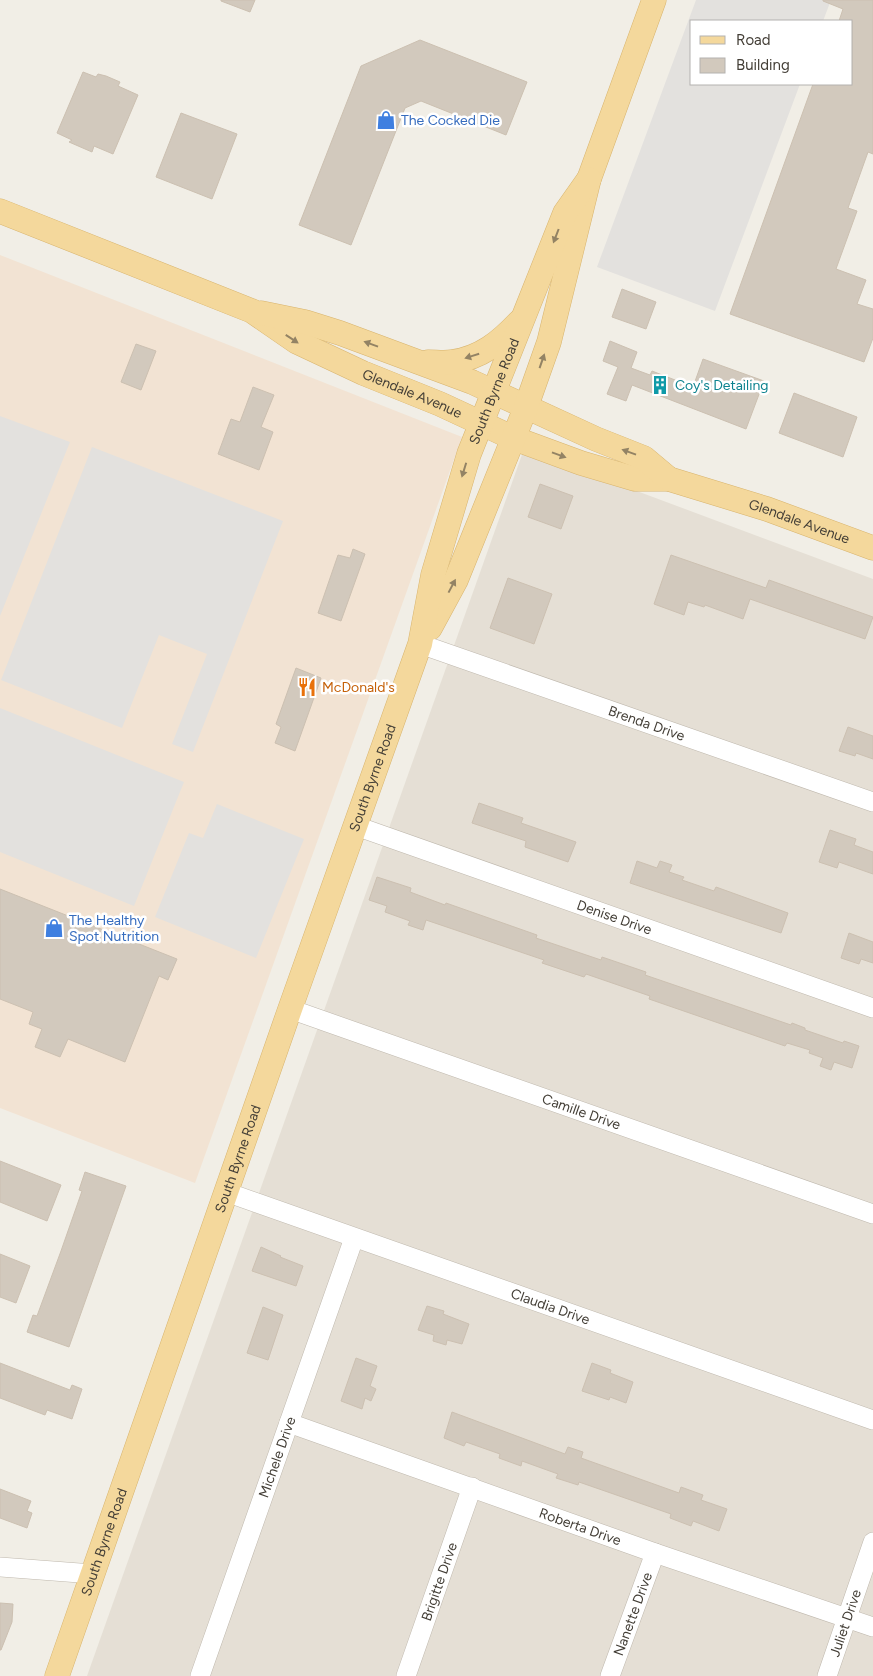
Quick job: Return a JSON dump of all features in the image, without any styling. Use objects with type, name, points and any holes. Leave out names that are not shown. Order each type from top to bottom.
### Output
[{"type":"main road","name":"South Byrne Road","points":[[420,644],[456,580],[526,407],[549,342],[589,179],[654,0]]},
{"type":"main road","name":"South Byrne Road","points":[[57,1676],[290,1009],[420,644],[433,575],[464,470],[565,213],[589,179]]},
{"type":"main road","name":"Glendale Avenue","points":[[0,211],[252,311],[304,322],[371,344],[472,382],[596,439],[644,458],[669,478]]},
{"type":"main road","name":"Glendale Avenue","points":[[252,311],[297,342],[363,373],[440,404],[513,438],[581,463],[635,479],[669,478],[767,509],[873,548]]},
{"type":"main road","points":[[416,361],[453,362],[480,354],[499,343],[524,318]]},
{"type":"street","name":"Brenda Drive","points":[[420,644],[873,802]]},
{"type":"street","name":"Denise Drive","points":[[356,826],[873,1008]]},
{"type":"street","name":"Camille Drive","points":[[290,1009],[873,1214]]},
{"type":"street","name":"Claudia Drive","points":[[226,1192],[873,1420]]},
{"type":"street","name":"Michele Drive","points":[[200,1676],[354,1238]]},
{"type":"street","name":"Roberta Drive","points":[[289,1423],[655,1553],[873,1627]]},
{"type":"street","name":"Brigitte Drive","points":[[406,1676],[472,1488]]},
{"type":"street","name":"Juliet Drive","points":[[827,1676],[873,1542]]},
{"type":"street","name":"Nanette Drive","points":[[610,1676],[655,1553]]},
{"type":"street","points":[[0,1567],[92,1574]]},
{"type":"shaded area","points":[[696,0],[831,0],[823,20],[690,20],[690,85],[800,85],[715,311],[597,267]]},
{"type":"shaded area","points":[[0,255],[462,437],[195,1183],[0,1108]]},
{"type":"shaded area","points":[[0,416],[70,442],[0,616]]},
{"type":"shaded area","points":[[92,447],[283,521],[193,752],[172,744],[207,654],[159,635],[122,728],[1,680]]},
{"type":"shaded area","points":[[524,449],[873,579],[873,1676],[87,1676]]},
{"type":"shaded area","points":[[0,708],[184,782],[134,906],[0,852]]},
{"type":"shaded area","points":[[217,804],[304,839],[256,958],[155,917],[189,833],[203,838]]},
{"type":"building","points":[[221,0],[255,0],[250,12]]},
{"type":"building","points":[[873,0],[873,154],[868,152],[848,208],[857,211],[836,269],[866,280],[857,304],[873,309],[873,338],[864,362],[730,314],[813,85],[853,85],[853,20],[839,20],[843,9],[823,1]]},
{"type":"building","points":[[420,40],[527,82],[506,135],[421,101],[405,108],[351,245],[299,225],[361,66]]},
{"type":"building","points":[[83,72],[96,77],[98,74],[106,76],[120,82],[118,86],[138,95],[113,154],[94,146],[92,152],[69,142],[72,140],[57,133]]},
{"type":"building","points":[[181,113],[237,134],[212,199],[156,177]]},
{"type":"building","points":[[622,289],[656,302],[646,329],[612,317]]},
{"type":"building","points":[[610,341],[637,352],[631,368],[650,375],[652,371],[693,387],[703,359],[764,381],[746,429],[632,385],[626,401],[607,394],[618,367],[603,361]]},
{"type":"building","points":[[136,344],[156,351],[141,390],[121,382]]},
{"type":"building","points":[[253,387],[274,395],[261,427],[273,432],[259,470],[218,454],[231,419],[240,422]]},
{"type":"building","points":[[794,393],[857,417],[843,457],[779,433]]},
{"type":"building","points":[[540,484],[573,496],[561,529],[528,517]]},
{"type":"building","points":[[353,549],[365,554],[341,621],[318,613],[338,555],[350,558]]},
{"type":"building","points":[[671,555],[766,588],[769,580],[873,617],[865,639],[750,599],[743,619],[705,605],[704,607],[688,602],[684,615],[654,604]]},
{"type":"building","points":[[508,578],[552,594],[534,644],[490,628]]},
{"type":"building","points":[[296,668],[321,678],[295,751],[275,743],[281,727],[276,724]]},
{"type":"building","points":[[848,727],[873,736],[873,759],[856,753],[855,756],[839,751]]},
{"type":"building","points":[[479,803],[523,818],[521,823],[576,842],[568,862],[525,847],[526,841],[472,823]]},
{"type":"building","points":[[830,830],[856,839],[854,845],[873,852],[873,874],[839,862],[837,868],[819,862]]},
{"type":"building","points":[[637,861],[657,868],[660,861],[672,865],[669,872],[684,877],[682,880],[714,891],[716,887],[788,913],[781,933],[630,883]]},
{"type":"building","points":[[377,877],[411,888],[410,892],[445,905],[446,903],[537,935],[536,938],[601,960],[602,957],[646,972],[645,975],[791,1025],[792,1023],[805,1028],[805,1030],[843,1043],[844,1041],[859,1046],[852,1068],[834,1062],[831,1070],[820,1066],[823,1058],[809,1053],[810,1050],[787,1043],[785,1046],[649,999],[650,996],[586,974],[584,977],[542,963],[544,960],[426,920],[423,930],[408,925],[410,921],[385,912],[387,906],[369,900]]},
{"type":"building","points":[[0,889],[177,959],[168,980],[159,976],[125,1062],[68,1039],[60,1057],[35,1047],[42,1029],[29,1024],[33,1012],[0,999]]},
{"type":"building","points":[[849,933],[873,942],[873,963],[861,959],[859,964],[841,958]]},
{"type":"building","points":[[0,1161],[61,1185],[47,1221],[0,1202]]},
{"type":"building","points":[[85,1172],[126,1186],[69,1347],[27,1332],[33,1315],[37,1316],[61,1251],[82,1191],[79,1190]]},
{"type":"building","points":[[261,1247],[303,1266],[296,1286],[252,1271]]},
{"type":"building","points":[[0,1254],[30,1266],[16,1303],[0,1297]]},
{"type":"building","points":[[427,1306],[444,1311],[443,1314],[469,1324],[462,1344],[447,1340],[446,1345],[433,1341],[434,1335],[418,1330]]},
{"type":"building","points":[[263,1307],[283,1315],[268,1360],[247,1353]]},
{"type":"building","points":[[356,1358],[377,1366],[370,1386],[376,1389],[371,1401],[365,1398],[362,1409],[341,1401]]},
{"type":"building","points":[[0,1363],[70,1390],[72,1385],[82,1389],[72,1419],[47,1410],[45,1415],[0,1398]]},
{"type":"building","points":[[592,1363],[611,1370],[610,1373],[633,1382],[626,1403],[610,1397],[609,1400],[582,1391]]},
{"type":"building","points":[[452,1412],[565,1454],[568,1447],[583,1452],[581,1458],[679,1493],[681,1487],[703,1495],[701,1500],[727,1509],[719,1531],[693,1521],[691,1526],[670,1518],[671,1514],[579,1482],[578,1485],[556,1478],[558,1474],[522,1461],[521,1466],[499,1458],[500,1454],[466,1442],[464,1446],[444,1438]]},
{"type":"building","points":[[0,1489],[31,1501],[27,1511],[32,1513],[27,1528],[0,1518]]},
{"type":"building","points":[[0,1603],[13,1604],[12,1622],[1,1650],[0,1650]]},
{"type":"place","name":"The Cocked Die","points":[[386,120]]},
{"type":"place","name":"Coy's Detailing","points":[[660,385]]},
{"type":"place","name":"McDonald's","points":[[307,687]]},
{"type":"place","name":"The Healthy Spot Nutrition","points":[[54,928]]}]
